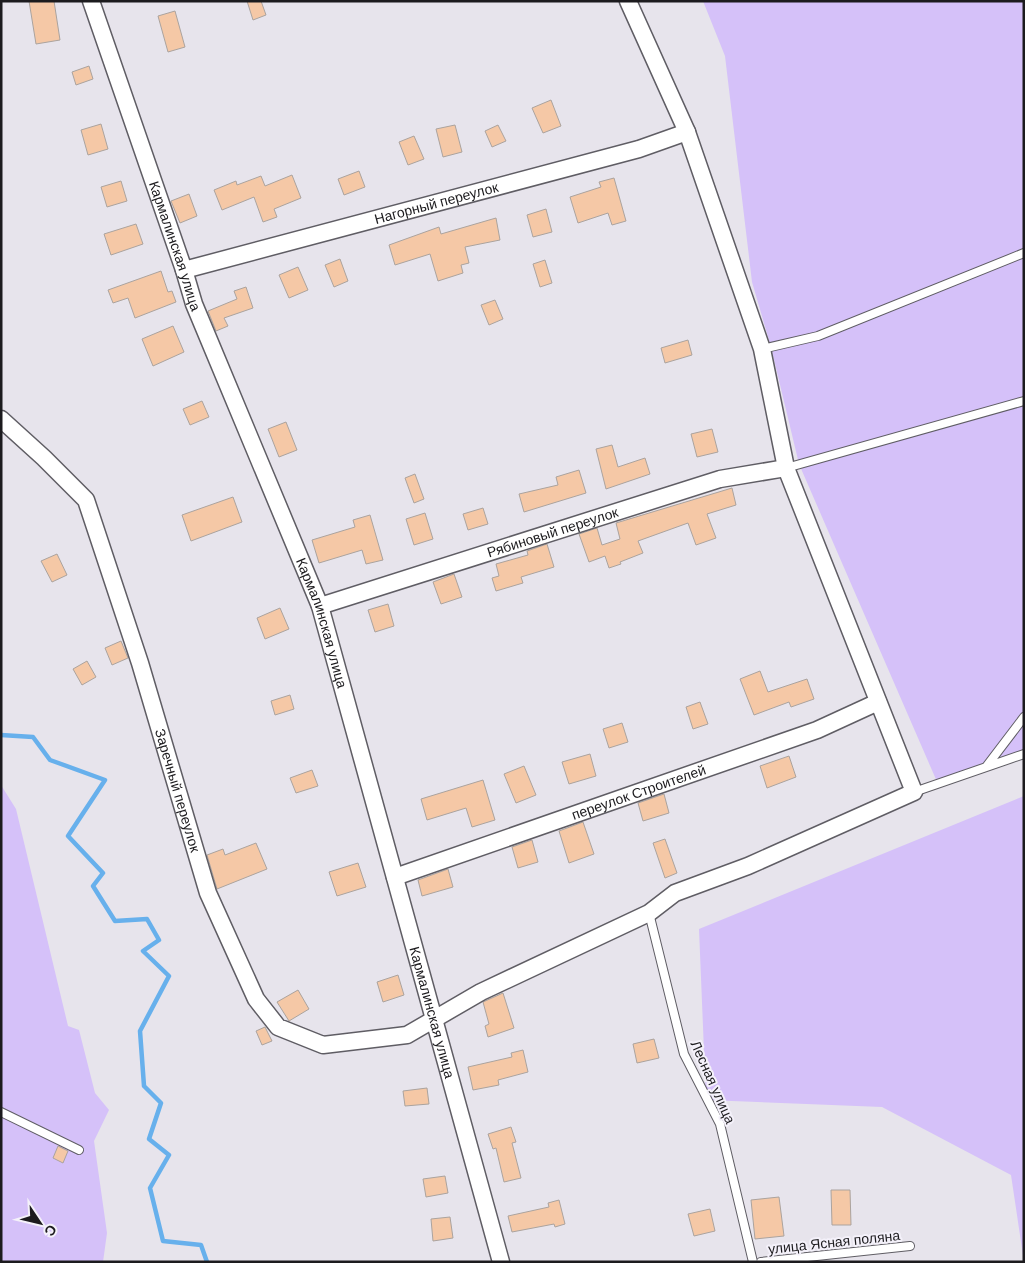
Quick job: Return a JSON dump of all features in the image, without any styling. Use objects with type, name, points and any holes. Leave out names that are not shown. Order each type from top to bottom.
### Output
[{"type":"street","name":"Кармалинская улица","points":[[92,1],[194,304],[320,606],[501,1262]]},
{"type":"street","points":[[628,1],[686,132],[762,349],[786,468],[914,792]]},
{"type":"street","name":"Нагорный переулок","points":[[184,270],[629,151],[686,132]]},
{"type":"street","name":"Заречный переулок","points":[[1,419],[86,500],[140,663],[208,893],[256,999],[278,1027],[323,1045],[408,1036],[481,992],[649,913],[675,893],[748,866],[914,792]]},
{"type":"street","name":"Рябиновый переулок","points":[[320,606],[720,479],[786,468]]},
{"type":"street","name":"переулок Строителей","points":[[395,877],[816,730],[878,702]]},
{"type":"lane","points":[[762,349],[818,336],[1024,253]]},
{"type":"lane","points":[[786,468],[1024,401]]},
{"type":"lane","points":[[986,767],[1024,717]]},
{"type":"lane","points":[[914,792],[1024,754]]},
{"type":"lane","name":"Лесная улица","points":[[649,913],[684,1054],[720,1124],[752,1262]]},
{"type":"lane","points":[[1,1112],[79,1150]]},
{"type":"lane","name":"улица Ясная поляна","points":[[761,1262],[910,1246]]},
{"type":"shaded area","points":[[703,1],[1024,1],[1024,753],[938,784],[799,464],[771,347],[752,282],[725,56]]},
{"type":"shaded area","points":[[1,785],[16,809],[68,1026],[79,1030],[95,1093],[109,1110],[94,1141],[107,1233],[103,1262],[1,1262]]},
{"type":"shaded area","points":[[1024,796],[1024,1262],[1011,1175],[882,1107],[706,1100],[699,929]]},
{"type":"building","points":[[29,1],[54,1],[60,40],[36,44]]},
{"type":"building","points":[[247,1],[261,1],[266,15],[253,20]]},
{"type":"building","points":[[175,11],[185,47],[168,52],[158,16]]},
{"type":"building","points":[[89,66],[93,79],[76,85],[72,72]]},
{"type":"building","points":[[551,100],[561,126],[543,133],[532,108]]},
{"type":"building","points":[[101,124],[108,149],[88,155],[81,130]]},
{"type":"building","points":[[455,125],[462,152],[443,157],[436,129]]},
{"type":"building","points":[[498,125],[506,141],[492,147],[485,131]]},
{"type":"building","points":[[414,136],[424,159],[408,165],[399,142]]},
{"type":"building","points":[[359,171],[365,187],[344,195],[338,179]]},
{"type":"building","points":[[292,175],[301,198],[274,209],[277,217],[263,222],[254,197],[222,210],[214,190],[236,181],[237,185],[261,176],[265,186]]},
{"type":"building","points":[[614,178],[626,221],[612,225],[608,213],[578,223],[570,197],[601,187],[599,182]]},
{"type":"building","points":[[121,181],[127,201],[107,207],[101,187]]},
{"type":"building","points":[[189,194],[197,216],[180,223],[171,201]]},
{"type":"building","points":[[546,209],[552,232],[533,237],[527,215]]},
{"type":"building","points":[[496,218],[500,240],[465,247],[469,263],[461,265],[463,273],[438,281],[430,254],[395,265],[389,245],[439,227],[441,234]]},
{"type":"building","points":[[136,224],[143,244],[111,255],[104,234]]},
{"type":"building","points":[[340,259],[348,281],[334,287],[325,265]]},
{"type":"building","points":[[545,260],[552,283],[540,287],[533,264]]},
{"type":"building","points":[[298,267],[308,290],[289,298],[279,275]]},
{"type":"building","points":[[161,271],[168,292],[172,291],[176,302],[135,318],[128,298],[113,303],[108,290]]},
{"type":"building","points":[[246,287],[253,308],[224,318],[228,326],[216,331],[208,311],[237,299],[234,291]]},
{"type":"building","points":[[495,300],[503,319],[489,325],[481,305]]},
{"type":"building","points":[[173,326],[184,352],[153,366],[142,339]]},
{"type":"building","points":[[688,340],[692,355],[665,363],[661,348]]},
{"type":"building","points":[[202,401],[209,417],[190,425],[183,409]]},
{"type":"building","points":[[286,422],[297,450],[279,457],[268,429]]},
{"type":"building","points":[[712,429],[718,452],[697,457],[691,434]]},
{"type":"building","points":[[612,445],[618,467],[645,458],[650,474],[606,489],[596,449]]},
{"type":"building","points":[[579,470],[586,493],[524,512],[519,494],[558,485],[556,477]]},
{"type":"building","points":[[415,474],[424,499],[414,503],[405,478]]},
{"type":"building","points":[[732,488],[736,505],[707,514],[716,538],[696,545],[688,523],[638,541],[643,553],[620,562],[621,564],[609,568],[605,556],[589,562],[579,534],[597,528],[602,545],[620,539],[616,523]]},
{"type":"building","points":[[233,497],[242,522],[191,541],[182,515]]},
{"type":"building","points":[[483,508],[488,524],[468,530],[463,514]]},
{"type":"building","points":[[425,513],[433,539],[414,545],[406,519]]},
{"type":"building","points":[[370,515],[383,560],[366,564],[362,550],[319,563],[312,540],[355,527],[353,520]]},
{"type":"building","points":[[547,544],[554,567],[521,577],[523,583],[496,591],[492,578],[499,576],[496,564],[528,555],[527,551]]},
{"type":"building","points":[[57,554],[67,575],[52,582],[41,561]]},
{"type":"building","points":[[454,574],[462,597],[441,604],[433,582]]},
{"type":"building","points":[[388,604],[394,626],[375,632],[368,610]]},
{"type":"building","points":[[280,608],[289,629],[265,639],[257,618]]},
{"type":"building","points":[[121,641],[128,658],[112,665],[105,648]]},
{"type":"building","points":[[87,661],[96,677],[82,685],[73,669]]},
{"type":"building","points":[[760,671],[768,692],[807,679],[814,699],[791,707],[789,702],[754,715],[740,679]]},
{"type":"building","points":[[290,695],[294,709],[275,715],[271,701]]},
{"type":"building","points":[[700,702],[708,724],[693,729],[686,707]]},
{"type":"building","points":[[622,723],[628,742],[609,748],[603,729]]},
{"type":"building","points":[[590,754],[596,776],[569,784],[562,762]]},
{"type":"building","points":[[789,756],[796,777],[767,788],[760,766]]},
{"type":"building","points":[[524,766],[536,795],[516,803],[504,774]]},
{"type":"building","points":[[312,770],[318,786],[296,793],[290,778]]},
{"type":"building","points":[[483,780],[495,820],[472,827],[466,808],[427,820],[421,799]]},
{"type":"building","points":[[664,794],[669,813],[643,821],[638,803]]},
{"type":"building","points":[[583,822],[594,854],[569,863],[559,831]]},
{"type":"building","points":[[665,839],[677,873],[665,878],[653,843]]},
{"type":"building","points":[[532,840],[538,862],[518,868],[512,847]]},
{"type":"building","points":[[256,843],[267,869],[217,889],[207,855],[223,849],[225,855]]},
{"type":"building","points":[[358,863],[366,887],[337,896],[329,872]]},
{"type":"building","points":[[448,869],[453,887],[422,896],[418,880]]},
{"type":"building","points":[[398,975],[404,995],[383,1002],[377,982]]},
{"type":"building","points":[[298,990],[309,1009],[289,1021],[277,1002]]},
{"type":"building","points":[[503,993],[514,1028],[488,1037],[485,1026],[489,1024],[483,1002]]},
{"type":"building","points":[[265,1027],[272,1041],[262,1045],[256,1031]]},
{"type":"building","points":[[654,1039],[659,1058],[637,1063],[633,1044]]},
{"type":"building","points":[[523,1050],[528,1072],[498,1080],[499,1085],[473,1090],[468,1067],[512,1057],[511,1053]]},
{"type":"building","points":[[427,1088],[429,1104],[405,1106],[403,1091]]},
{"type":"building","points":[[511,1127],[516,1142],[512,1143],[521,1178],[504,1182],[496,1148],[493,1149],[488,1134]]},
{"type":"building","points":[[58,1146],[68,1151],[63,1163],[53,1158]]},
{"type":"building","points":[[445,1176],[448,1193],[426,1197],[423,1179]]},
{"type":"building","points":[[831,1190],[850,1190],[851,1225],[832,1225]]},
{"type":"building","points":[[779,1197],[784,1236],[755,1239],[751,1200]]},
{"type":"building","points":[[559,1200],[565,1224],[555,1227],[554,1224],[512,1232],[508,1216],[549,1207],[548,1203]]},
{"type":"building","points":[[710,1209],[715,1231],[694,1236],[688,1214]]},
{"type":"building","points":[[450,1217],[453,1238],[433,1241],[431,1219]]},
{"type":"waterway","points":[[1,735],[33,737],[50,760],[105,780],[68,836],[103,873],[93,886],[115,921],[147,919],[159,940],[143,951],[169,976],[140,1031],[144,1086],[161,1103],[149,1139],[169,1155],[150,1188],[163,1241],[201,1245],[207,1262]]}]
